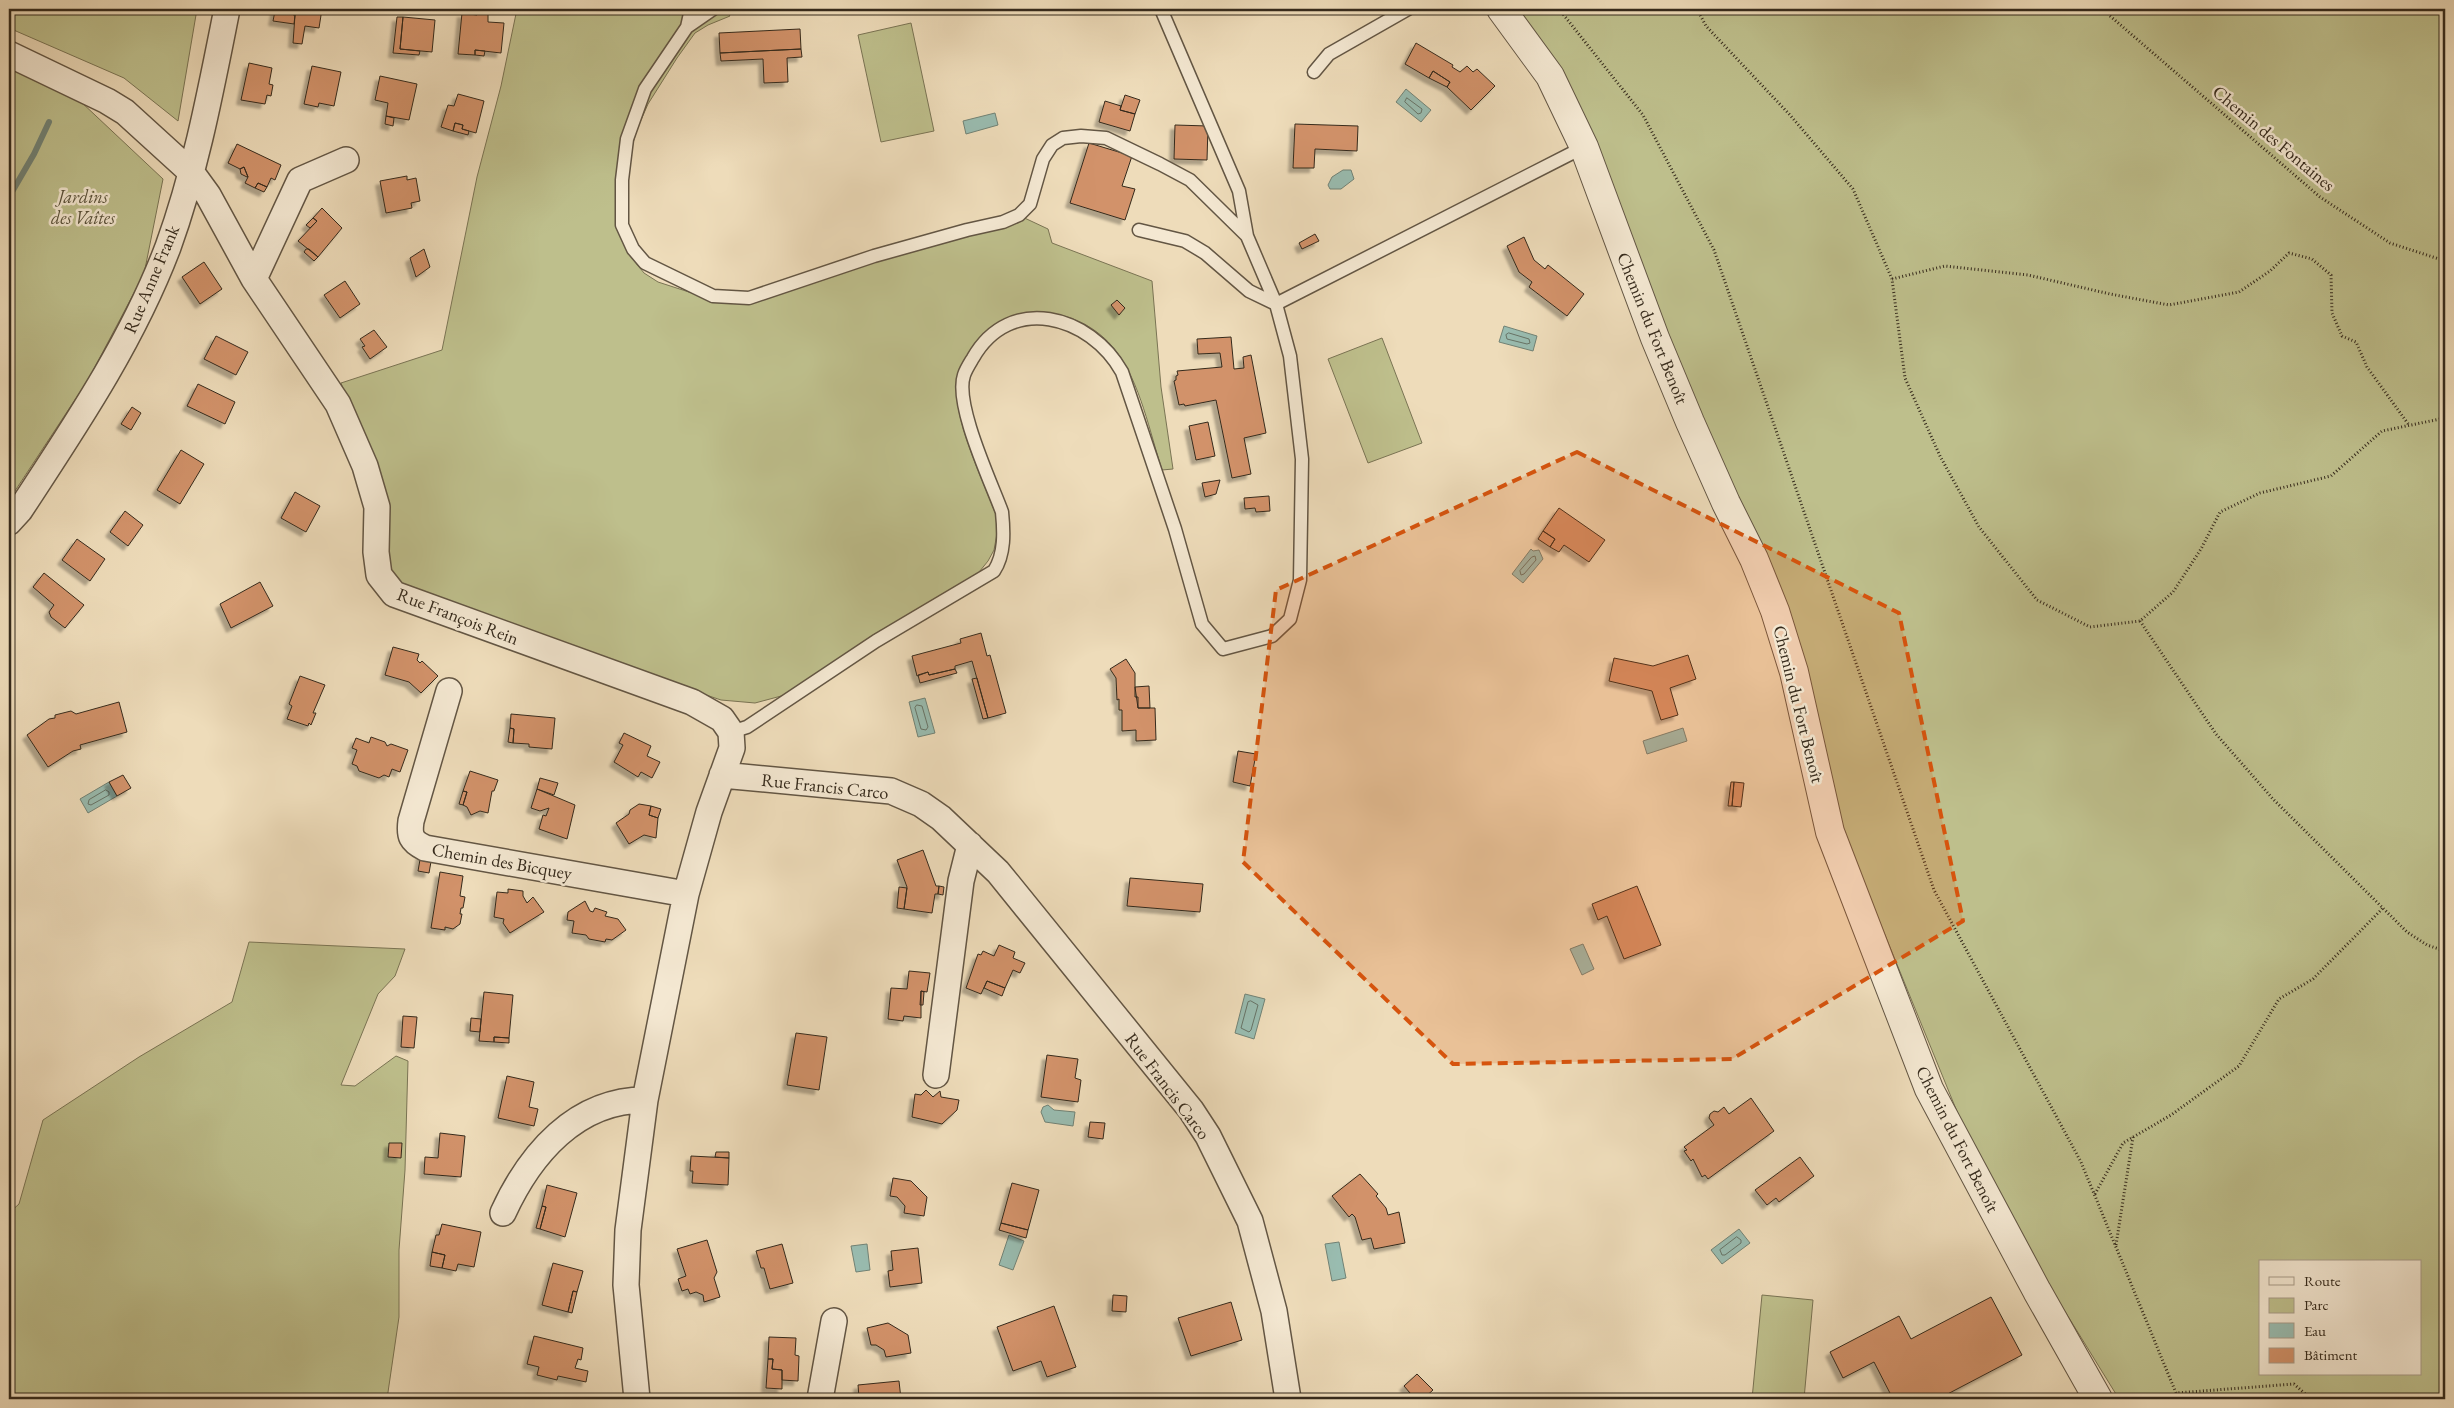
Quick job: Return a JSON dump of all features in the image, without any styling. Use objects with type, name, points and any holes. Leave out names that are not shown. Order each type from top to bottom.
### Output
[{"type":"street","name":"Rue Anne Frank","points":[[9,522],[31,493],[118,355],[167,248],[192,173],[228,9]]},
{"type":"street","name":"Chemin du Fort Benoît","points":[[1501,9],[1550,76],[1584,147],[1655,338],[1698,440],[1754,559],[1775,611],[1794,672],[1830,832],[1930,1089],[2028,1274],[2098,1399]]},
{"type":"street","name":"Rue François Rein","points":[[9,54],[107,101],[125,112],[192,173],[208,195],[254,279],[338,404],[365,466],[376,507],[376,552],[379,575],[394,594],[692,702],[722,719],[731,732]]},
{"type":"street","points":[[254,279],[300,180],[346,160]]},
{"type":"street","name":"Chemin des Bicquey","points":[[449,691],[412,821],[410,834],[414,843],[425,848],[686,894]]},
{"type":"street","points":[[637,1399],[626,1285],[628,1230],[645,1100],[686,894],[709,812],[732,748],[731,732]]},
{"type":"street","name":"Rue Francis Carco","points":[[722,775],[891,791],[921,804],[941,818],[998,872],[1191,1110],[1208,1136],[1250,1221],[1274,1311],[1288,1399]]},
{"type":"street","points":[[936,1075],[961,881],[970,845]]},
{"type":"street","points":[[503,1213],[525,1172],[561,1133],[588,1113],[604,1106],[622,1101],[645,1100]]},
{"type":"street","points":[[820,1399],[834,1321]]},
{"type":"lane","points":[[687,27],[690,9]]},
{"type":"lane","points":[[713,9],[687,27],[645,90],[627,139],[622,180],[622,225],[633,250],[645,263],[713,296],[749,298],[874,256],[1003,222],[1019,215],[1030,204],[1044,158],[1052,145],[1063,138],[1081,136],[1106,138],[1190,180],[1247,236]]},
{"type":"lane","points":[[731,732],[748,727],[876,640],[994,572],[1000,561],[1004,528],[1002,512],[964,411],[963,376],[980,346],[992,333],[1011,323],[1030,318],[1052,319],[1070,324],[1100,342],[1117,363],[1175,529],[1202,624],[1223,649],[1272,636],[1290,619],[1300,580],[1302,459],[1290,356],[1276,304],[1247,236],[1239,191],[1161,9]]},
{"type":"lane","points":[[1314,72],[1329,54],[1408,9]]},
{"type":"lane","points":[[1276,304],[1584,147]]},
{"type":"lane","points":[[1139,230],[1185,241],[1205,253],[1249,291],[1276,304]]},
{"type":"path","points":[[1559,9],[1643,115],[1714,250],[1934,890],[2081,1162],[2176,1392],[2294,1384],[2311,1399]]},
{"type":"path","points":[[1697,9],[1706,26],[1790,115],[1853,189],[1892,279],[1905,378],[1940,456],[1979,527],[2038,600],[2090,627],[2140,622],[2173,592],[2201,549],[2220,512],[2260,493],[2331,476],[2382,431],[2445,418]]},
{"type":"path","name":"Chemin des Fontaines","points":[[2102,9],[2320,197],[2390,242],[2445,261]]},
{"type":"path","points":[[1892,279],[1945,266],[2028,276],[2169,305],[2239,292],[2270,271],[2289,253],[2312,259],[2331,275],[2332,313],[2342,336],[2356,342],[2367,367],[2409,425]]},
{"type":"path","points":[[2140,622],[2216,734],[2273,799],[2407,932],[2427,945],[2445,951]]},
{"type":"path","points":[[2094,1194],[2123,1143],[2171,1115],[2239,1066],[2279,999],[2313,979],[2383,908]]},
{"type":"path","points":[[2116,1246],[2133,1137]]},
{"type":"highlighted area","points":[[1577,452],[1899,613],[1963,921],[1732,1059],[1453,1064],[1243,862],[1276,590]]},
{"type":"green space","points":[[9,9],[197,9],[178,121],[124,78],[9,28]]},
{"type":"green space","points":[[517,9],[725,9],[730,16],[708,25],[695,33],[648,104],[637,129],[627,165],[626,241],[636,263],[644,273],[658,282],[692,293],[741,295],[801,278],[876,249],[1016,214],[1048,229],[1052,243],[1152,281],[1161,387],[1173,469],[1162,470],[1144,408],[1132,377],[1116,351],[1100,334],[1081,322],[1060,315],[1039,313],[1018,316],[998,324],[981,337],[967,357],[957,381],[959,412],[964,430],[996,515],[998,528],[994,550],[988,561],[975,577],[873,635],[785,695],[755,703],[721,700],[389,588],[357,430],[341,383],[442,350],[477,177],[501,86]]},
{"type":"green space","points":[[1515,9],[2445,9],[2445,1399],[2119,1399],[1987,1185],[1843,832],[1801,647]]},
{"type":"green space","points":[[911,23],[934,131],[881,142],[858,35]]},
{"type":"green space","name":"Jardins des Vaîtes","points":[[9,68],[79,100],[163,179],[144,274],[88,380],[9,500]]},
{"type":"green space","points":[[1382,338],[1422,443],[1368,463],[1328,359]]},
{"type":"green space","points":[[249,942],[405,949],[395,976],[378,994],[341,1085],[355,1086],[396,1056],[408,1061],[405,1170],[399,1250],[399,1317],[387,1399],[9,1399],[9,1213],[19,1204],[43,1120],[139,1057],[232,1002]]},
{"type":"green space","points":[[1762,1295],[1813,1300],[1804,1399],[1752,1399]]},
{"type":"water","points":[[1406,89],[1431,110],[1421,122],[1396,102]]},
{"type":"water","points":[[995,113],[998,125],[966,134],[963,121]]},
{"type":"water","points":[[1343,170],[1351,170],[1354,179],[1341,189],[1330,189],[1328,185],[1332,177]]},
{"type":"water","points":[[1504,326],[1537,336],[1533,351],[1499,342]]},
{"type":"water","points":[[1531,549],[1533,551],[1539,550],[1543,559],[1523,583],[1512,574]]},
{"type":"water","points":[[925,698],[935,733],[918,737],[909,702]]},
{"type":"water","points":[[1683,728],[1687,741],[1647,754],[1643,741]]},
{"type":"water","points":[[109,782],[117,796],[88,813],[80,799]]},
{"type":"water","points":[[1583,944],[1594,969],[1582,975],[1570,949]]},
{"type":"water","points":[[1245,994],[1265,999],[1254,1039],[1235,1033]]},
{"type":"water","points":[[1048,1105],[1054,1110],[1075,1112],[1073,1126],[1045,1122],[1041,1112],[1043,1107]]},
{"type":"water","points":[[1739,1229],[1750,1243],[1722,1264],[1711,1250]]},
{"type":"water","points":[[1009,1235],[1024,1241],[1013,1270],[999,1265]]},
{"type":"water","points":[[1339,1242],[1346,1278],[1332,1281],[1325,1244]]},
{"type":"water","points":[[867,1244],[870,1270],[856,1272],[851,1246]]},
{"type":"building","points":[[275,9],[322,9],[319,28],[305,26],[302,44],[293,43],[295,15],[275,11]]},
{"type":"building","points":[[275,11],[295,15],[294,24],[273,21]]},
{"type":"building","points":[[478,12],[488,13],[488,22],[504,23],[501,53],[475,50],[475,55],[458,54],[462,13],[477,15]]},
{"type":"building","points":[[397,17],[403,17],[400,49],[420,51],[419,55],[393,53]]},
{"type":"building","points":[[403,17],[435,20],[432,52],[400,49]]},
{"type":"building","points":[[800,29],[801,49],[720,53],[719,33]]},
{"type":"building","points":[[1416,43],[1453,65],[1452,67],[1460,72],[1467,66],[1473,72],[1477,69],[1495,86],[1471,110],[1447,87],[1450,82],[1433,71],[1429,78],[1405,64]]},
{"type":"building","points":[[801,49],[802,57],[787,58],[788,82],[764,83],[763,59],[721,61],[720,53]]},
{"type":"building","points":[[475,50],[485,51],[484,56],[475,55]]},
{"type":"building","points":[[249,63],[272,68],[269,84],[273,85],[271,96],[267,95],[265,104],[241,100]]},
{"type":"building","points":[[312,66],[341,72],[334,106],[319,103],[318,107],[304,104]]},
{"type":"building","points":[[1433,71],[1450,82],[1447,87],[1429,78]]},
{"type":"building","points":[[380,76],[417,84],[409,120],[386,116],[388,103],[375,100]]},
{"type":"building","points":[[458,94],[484,101],[476,133],[462,129],[463,125],[455,123],[453,131],[441,127],[448,105],[454,106]]},
{"type":"building","points":[[1125,95],[1140,100],[1135,114],[1120,110]]},
{"type":"building","points":[[1105,101],[1121,106],[1120,110],[1135,114],[1130,131],[1099,122]]},
{"type":"building","points":[[386,116],[394,118],[393,126],[385,124]]},
{"type":"building","points":[[455,123],[463,125],[462,129],[469,131],[468,135],[453,131]]},
{"type":"building","points":[[1295,124],[1358,126],[1357,151],[1315,149],[1314,168],[1293,168]]},
{"type":"building","points":[[1175,125],[1208,126],[1207,160],[1174,159]]},
{"type":"building","points":[[1089,143],[1132,156],[1122,186],[1135,189],[1125,220],[1070,203]]},
{"type":"building","points":[[237,144],[281,165],[275,180],[271,178],[267,187],[258,183],[255,188],[245,183],[248,177],[244,167],[240,169],[228,163]]},
{"type":"building","points":[[244,167],[248,177],[241,174],[240,169]]},
{"type":"building","points":[[407,176],[407,180],[416,178],[420,201],[411,203],[412,208],[386,213],[380,181]]},
{"type":"building","points":[[258,183],[267,187],[264,192],[255,188]]},
{"type":"building","points":[[322,208],[342,228],[318,257],[298,241],[317,221],[313,218]]},
{"type":"building","points":[[313,218],[317,221],[310,228],[306,225]]},
{"type":"building","points":[[1315,234],[1319,241],[1302,249],[1299,243]]},
{"type":"building","points":[[1524,237],[1534,260],[1545,269],[1548,265],[1584,294],[1567,316],[1529,287],[1532,282],[1519,272],[1507,246]]},
{"type":"building","points":[[306,249],[309,249],[318,257],[314,261],[304,252]]},
{"type":"building","points":[[424,249],[430,267],[416,277],[410,258]]},
{"type":"building","points":[[204,262],[222,289],[200,304],[182,277]]},
{"type":"building","points":[[345,281],[360,304],[340,318],[324,295]]},
{"type":"building","points":[[1117,300],[1125,308],[1119,315],[1111,305]]},
{"type":"building","points":[[374,330],[387,347],[370,359],[362,347],[365,346],[360,339]]},
{"type":"building","points":[[216,336],[248,352],[236,375],[204,359]]},
{"type":"building","points":[[1231,337],[1234,369],[1244,368],[1243,357],[1251,355],[1266,433],[1244,438],[1251,474],[1232,478],[1216,400],[1185,406],[1184,404],[1179,405],[1174,381],[1178,375],[1177,371],[1222,367],[1220,353],[1198,354],[1197,339]]},
{"type":"building","points":[[198,384],[235,402],[225,424],[187,406]]},
{"type":"building","points":[[132,407],[141,413],[131,430],[121,424]]},
{"type":"building","points":[[1208,422],[1215,456],[1196,460],[1189,426]]},
{"type":"building","points":[[181,450],[204,464],[180,504],[157,490]]},
{"type":"building","points":[[1220,480],[1216,494],[1205,497],[1202,483]]},
{"type":"building","points":[[295,492],[320,506],[306,532],[281,518]]},
{"type":"building","points":[[1269,496],[1270,511],[1256,512],[1255,508],[1245,509],[1244,498]]},
{"type":"building","points":[[1559,508],[1605,540],[1589,562],[1564,545],[1559,552],[1550,547],[1555,539],[1543,531]]},
{"type":"building","points":[[125,511],[143,525],[128,546],[110,532]]},
{"type":"building","points":[[1543,531],[1555,539],[1550,547],[1538,539]]},
{"type":"building","points":[[77,539],[105,559],[90,581],[62,560]]},
{"type":"building","points":[[44,573],[84,605],[65,628],[51,617],[49,612],[54,605],[33,587]]},
{"type":"building","points":[[260,582],[273,606],[231,628],[220,604]]},
{"type":"building","points":[[981,633],[987,656],[990,655],[1006,713],[988,718],[972,661],[955,666],[955,669],[929,675],[928,672],[917,676],[912,656],[961,643],[960,639]]},
{"type":"building","points":[[393,647],[419,654],[417,660],[420,663],[422,661],[438,676],[421,693],[409,682],[385,675]]},
{"type":"building","points":[[1688,655],[1696,679],[1670,688],[1678,715],[1661,720],[1652,691],[1609,681],[1614,658],[1653,666]]},
{"type":"building","points":[[1126,659],[1135,673],[1135,697],[1138,697],[1138,708],[1155,708],[1156,740],[1136,741],[1136,730],[1122,731],[1122,710],[1119,710],[1119,699],[1117,700],[1116,678],[1110,669]]},
{"type":"building","points":[[955,669],[957,673],[920,683],[918,675],[928,672],[929,675]]},
{"type":"building","points":[[300,676],[325,685],[313,713],[316,713],[311,725],[309,723],[308,726],[287,719],[292,706],[289,704]]},
{"type":"building","points":[[977,678],[988,718],[983,719],[972,679]]},
{"type":"building","points":[[1149,686],[1150,708],[1138,708],[1135,687]]},
{"type":"building","points":[[119,702],[127,732],[80,745],[81,749],[73,751],[48,767],[27,735],[49,719],[55,718],[55,715],[71,711],[76,714]]},
{"type":"building","points":[[511,714],[555,718],[552,749],[529,747],[529,744],[513,743],[514,729],[510,728]]},
{"type":"building","points":[[510,728],[514,729],[513,743],[508,742]]},
{"type":"building","points":[[624,733],[651,746],[647,756],[660,762],[652,778],[641,772],[638,777],[614,762],[623,745],[619,743]]},
{"type":"building","points":[[371,737],[385,742],[387,746],[391,744],[408,750],[400,772],[392,769],[389,777],[384,775],[379,778],[359,771],[357,766],[352,764],[357,750],[352,748],[356,738],[369,743]]},
{"type":"building","points":[[1238,751],[1256,754],[1250,786],[1233,782]]},
{"type":"building","points":[[470,771],[498,780],[494,791],[492,791],[488,813],[480,811],[471,815],[467,807],[463,805],[467,792],[463,791]]},
{"type":"building","points":[[123,775],[131,788],[117,796],[109,782]]},
{"type":"building","points":[[540,778],[558,783],[554,795],[537,789]]},
{"type":"building","points":[[1731,782],[1734,782],[1732,806],[1728,806]]},
{"type":"building","points":[[1734,782],[1744,783],[1741,807],[1732,806]]},
{"type":"building","points":[[537,789],[575,805],[567,839],[539,829],[543,815],[546,816],[549,808],[540,811],[531,808]]},
{"type":"building","points":[[463,791],[467,792],[463,805],[459,804]]},
{"type":"building","points":[[639,804],[651,806],[649,815],[658,818],[656,838],[644,835],[629,844],[616,823]]},
{"type":"building","points":[[651,806],[661,809],[658,818],[649,815]]},
{"type":"building","points":[[923,850],[936,886],[939,886],[938,894],[935,894],[932,913],[904,909],[907,887],[897,860]]},
{"type":"building","points":[[421,854],[432,856],[429,873],[418,871]]},
{"type":"building","points":[[440,872],[463,876],[460,896],[465,897],[463,908],[461,908],[460,914],[462,914],[460,924],[453,929],[445,927],[445,930],[431,928]]},
{"type":"building","points":[[1130,878],[1203,884],[1200,912],[1127,906]]},
{"type":"building","points":[[939,886],[944,887],[943,895],[938,894]]},
{"type":"building","points":[[1637,886],[1661,945],[1624,959],[1607,916],[1598,920],[1592,904]]},
{"type":"building","points":[[899,887],[907,888],[904,909],[897,908]]},
{"type":"building","points":[[508,889],[523,891],[523,896],[527,903],[533,897],[544,912],[510,933],[503,923],[504,919],[494,917],[497,892],[508,893]]},
{"type":"building","points":[[585,901],[590,911],[593,912],[595,908],[607,912],[605,916],[618,919],[626,930],[612,940],[606,939],[605,942],[589,939],[586,935],[572,933],[574,921],[567,920],[568,912]]},
{"type":"building","points":[[999,945],[1015,952],[1013,958],[1025,963],[1020,973],[1013,970],[1005,988],[987,981],[981,994],[966,988],[978,954],[981,955],[983,951],[994,956]]},
{"type":"building","points":[[909,971],[930,973],[927,992],[921,991],[921,1018],[904,1016],[903,1021],[888,1019],[891,988],[907,989]]},
{"type":"building","points":[[987,981],[1005,988],[1002,996],[984,988]]},
{"type":"building","points":[[921,991],[924,992],[923,1005],[920,1005]]},
{"type":"building","points":[[484,992],[513,995],[509,1038],[494,1037],[494,1042],[479,1041]]},
{"type":"building","points":[[403,1016],[417,1017],[414,1048],[401,1047]]},
{"type":"building","points":[[471,1018],[481,1019],[480,1032],[470,1031]]},
{"type":"building","points":[[796,1033],[827,1037],[819,1090],[787,1085]]},
{"type":"building","points":[[494,1037],[509,1038],[509,1043],[494,1042]]},
{"type":"building","points":[[1047,1055],[1078,1059],[1075,1078],[1081,1080],[1078,1102],[1041,1097]]},
{"type":"building","points":[[507,1076],[534,1082],[529,1107],[538,1109],[534,1126],[498,1118]]},
{"type":"building","points":[[926,1090],[933,1097],[940,1091],[941,1097],[959,1100],[957,1110],[942,1124],[912,1117],[915,1094],[921,1095]]},
{"type":"building","points":[[1751,1098],[1774,1131],[1708,1179],[1705,1175],[1702,1177],[1693,1159],[1691,1161],[1684,1151],[1687,1150],[1684,1147],[1714,1125],[1709,1118],[1710,1114],[1714,1111],[1718,1112],[1724,1107],[1729,1114]]},
{"type":"building","points":[[1090,1122],[1105,1123],[1103,1139],[1088,1137]]},
{"type":"building","points":[[440,1133],[465,1136],[461,1177],[424,1174],[425,1157],[438,1158]]},
{"type":"building","points":[[389,1143],[402,1143],[401,1158],[388,1157]]},
{"type":"building","points":[[716,1152],[729,1152],[729,1158],[715,1157]]},
{"type":"building","points":[[691,1156],[729,1158],[728,1185],[692,1183],[693,1171],[690,1171]]},
{"type":"building","points":[[1800,1157],[1814,1176],[1779,1202],[1776,1198],[1767,1205],[1755,1190]]},
{"type":"building","points":[[1360,1174],[1378,1194],[1376,1196],[1386,1208],[1388,1215],[1399,1212],[1405,1243],[1374,1249],[1371,1238],[1362,1240],[1355,1217],[1352,1214],[1349,1217],[1332,1196]]},
{"type":"building","points":[[893,1178],[911,1181],[927,1197],[924,1216],[904,1213],[905,1206],[897,1197],[890,1196]]},
{"type":"building","points":[[1012,1183],[1039,1190],[1028,1230],[1001,1223]]},
{"type":"building","points":[[547,1185],[577,1193],[565,1237],[540,1229],[546,1207],[542,1206]]},
{"type":"building","points":[[542,1206],[546,1207],[540,1229],[536,1228]]},
{"type":"building","points":[[1001,1223],[1028,1230],[1026,1238],[999,1230]]},
{"type":"building","points":[[442,1224],[481,1232],[474,1267],[458,1264],[456,1271],[442,1268],[445,1255],[432,1252],[436,1235],[439,1235]]},
{"type":"building","points":[[707,1240],[717,1272],[714,1278],[720,1297],[704,1302],[703,1295],[696,1292],[690,1294],[688,1289],[682,1291],[678,1279],[686,1276],[677,1249]]},
{"type":"building","points":[[782,1244],[793,1283],[770,1289],[764,1268],[761,1268],[756,1251]]},
{"type":"building","points":[[918,1248],[922,1283],[890,1287],[888,1271],[893,1270],[891,1251]]},
{"type":"building","points":[[432,1252],[445,1255],[442,1268],[430,1266]]},
{"type":"building","points":[[553,1263],[583,1271],[577,1292],[573,1291],[568,1312],[542,1305]]},
{"type":"building","points":[[573,1291],[577,1292],[572,1313],[568,1312]]},
{"type":"building","points":[[1113,1295],[1127,1296],[1126,1312],[1112,1311]]},
{"type":"building","points":[[1991,1297],[2022,1355],[1938,1399],[1893,1399],[1874,1362],[1843,1378],[1830,1352],[1899,1316],[1911,1339]]},
{"type":"building","points":[[1231,1302],[1242,1340],[1191,1356],[1178,1318]]},
{"type":"building","points":[[1054,1306],[1076,1367],[1047,1377],[1041,1361],[1013,1371],[997,1327]]},
{"type":"building","points":[[888,1323],[908,1335],[911,1353],[886,1357],[884,1350],[876,1345],[871,1345],[867,1328]]},
{"type":"building","points":[[534,1336],[583,1348],[581,1360],[578,1359],[575,1368],[588,1371],[586,1382],[558,1376],[557,1380],[537,1375],[539,1367],[527,1364]]},
{"type":"building","points":[[769,1337],[796,1338],[795,1355],[799,1356],[798,1381],[782,1380],[782,1370],[772,1369],[773,1359],[768,1359]]},
{"type":"building","points":[[768,1359],[773,1359],[772,1369],[782,1370],[782,1389],[766,1388]]},
{"type":"building","points":[[1417,1374],[1433,1390],[1423,1399],[1403,1399],[1410,1393],[1404,1386]]},
{"type":"building","points":[[899,1381],[901,1399],[865,1399],[865,1396],[859,1397],[858,1385]]},
{"type":"waterway","points":[[9,197],[34,154],[49,122]]}]
